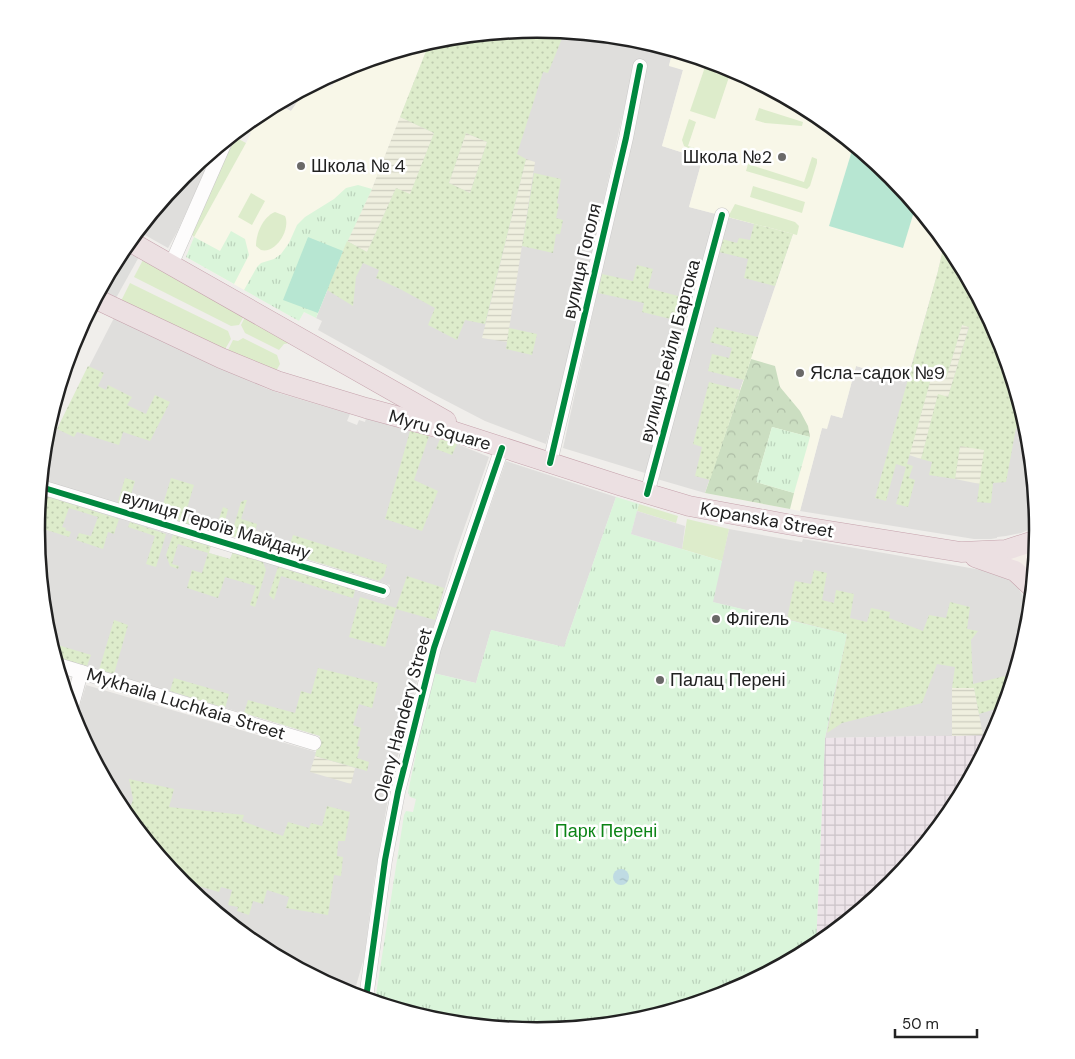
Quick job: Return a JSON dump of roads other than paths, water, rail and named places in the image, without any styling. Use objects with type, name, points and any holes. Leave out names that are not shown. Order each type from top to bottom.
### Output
[{"type":"highway","name":"Myru Square","points":[[136,246],[442,420],[502,448]]},
{"type":"highway","name":"Myru Square","points":[[101,302],[261,375],[366,408],[455,432],[502,448]]},
{"type":"highway","points":[[366,408],[380,404],[383,399],[382,388],[372,380]]},
{"type":"highway","name":"Kopanska Street","points":[[502,448],[647,494],[715,511],[912,546],[961,552],[995,551],[1028,543]]},
{"type":"highway","points":[[961,552],[1015,571],[1026,581]]},
{"type":"main road","points":[[1027,577],[1016,558],[1016,551],[1028,543]]},
{"type":"street","name":"вулиця Гоголя","points":[[550,463],[626,138],[640,66]]},
{"type":"street","points":[[170,265],[219,155]]},
{"type":"street","name":"вулиця Бейли Бартока","points":[[647,494],[722,215]]},
{"type":"street","name":"Oleny Handery Street","points":[[367,991],[384,860],[398,792],[434,648],[502,448]]},
{"type":"street","name":"вулиця Героїв Майдану","points":[[48,489],[382,591]]},
{"type":"street","name":"Mykhaila Luchkaia Street","points":[[65,666],[314,743]]},
{"type":"street","points":[[75,695],[81,672]]},
{"type":"water","points":[[618,869],[624,869],[629,874],[627,883],[618,885],[613,880],[613,874]]},
{"type":"place","name":"Школа №2","points":[[782,157]]},
{"type":"place","name":"Школа № 4","points":[[301,166]]},
{"type":"place","name":"Ясла-садок №9","points":[[800,373]]},
{"type":"place","name":"Флігель","points":[[716,619]]},
{"type":"place","name":"Палац Перені","points":[[660,680]]},
{"type":"park label","name":"Парк Перені","points":[[606,831]]}]
